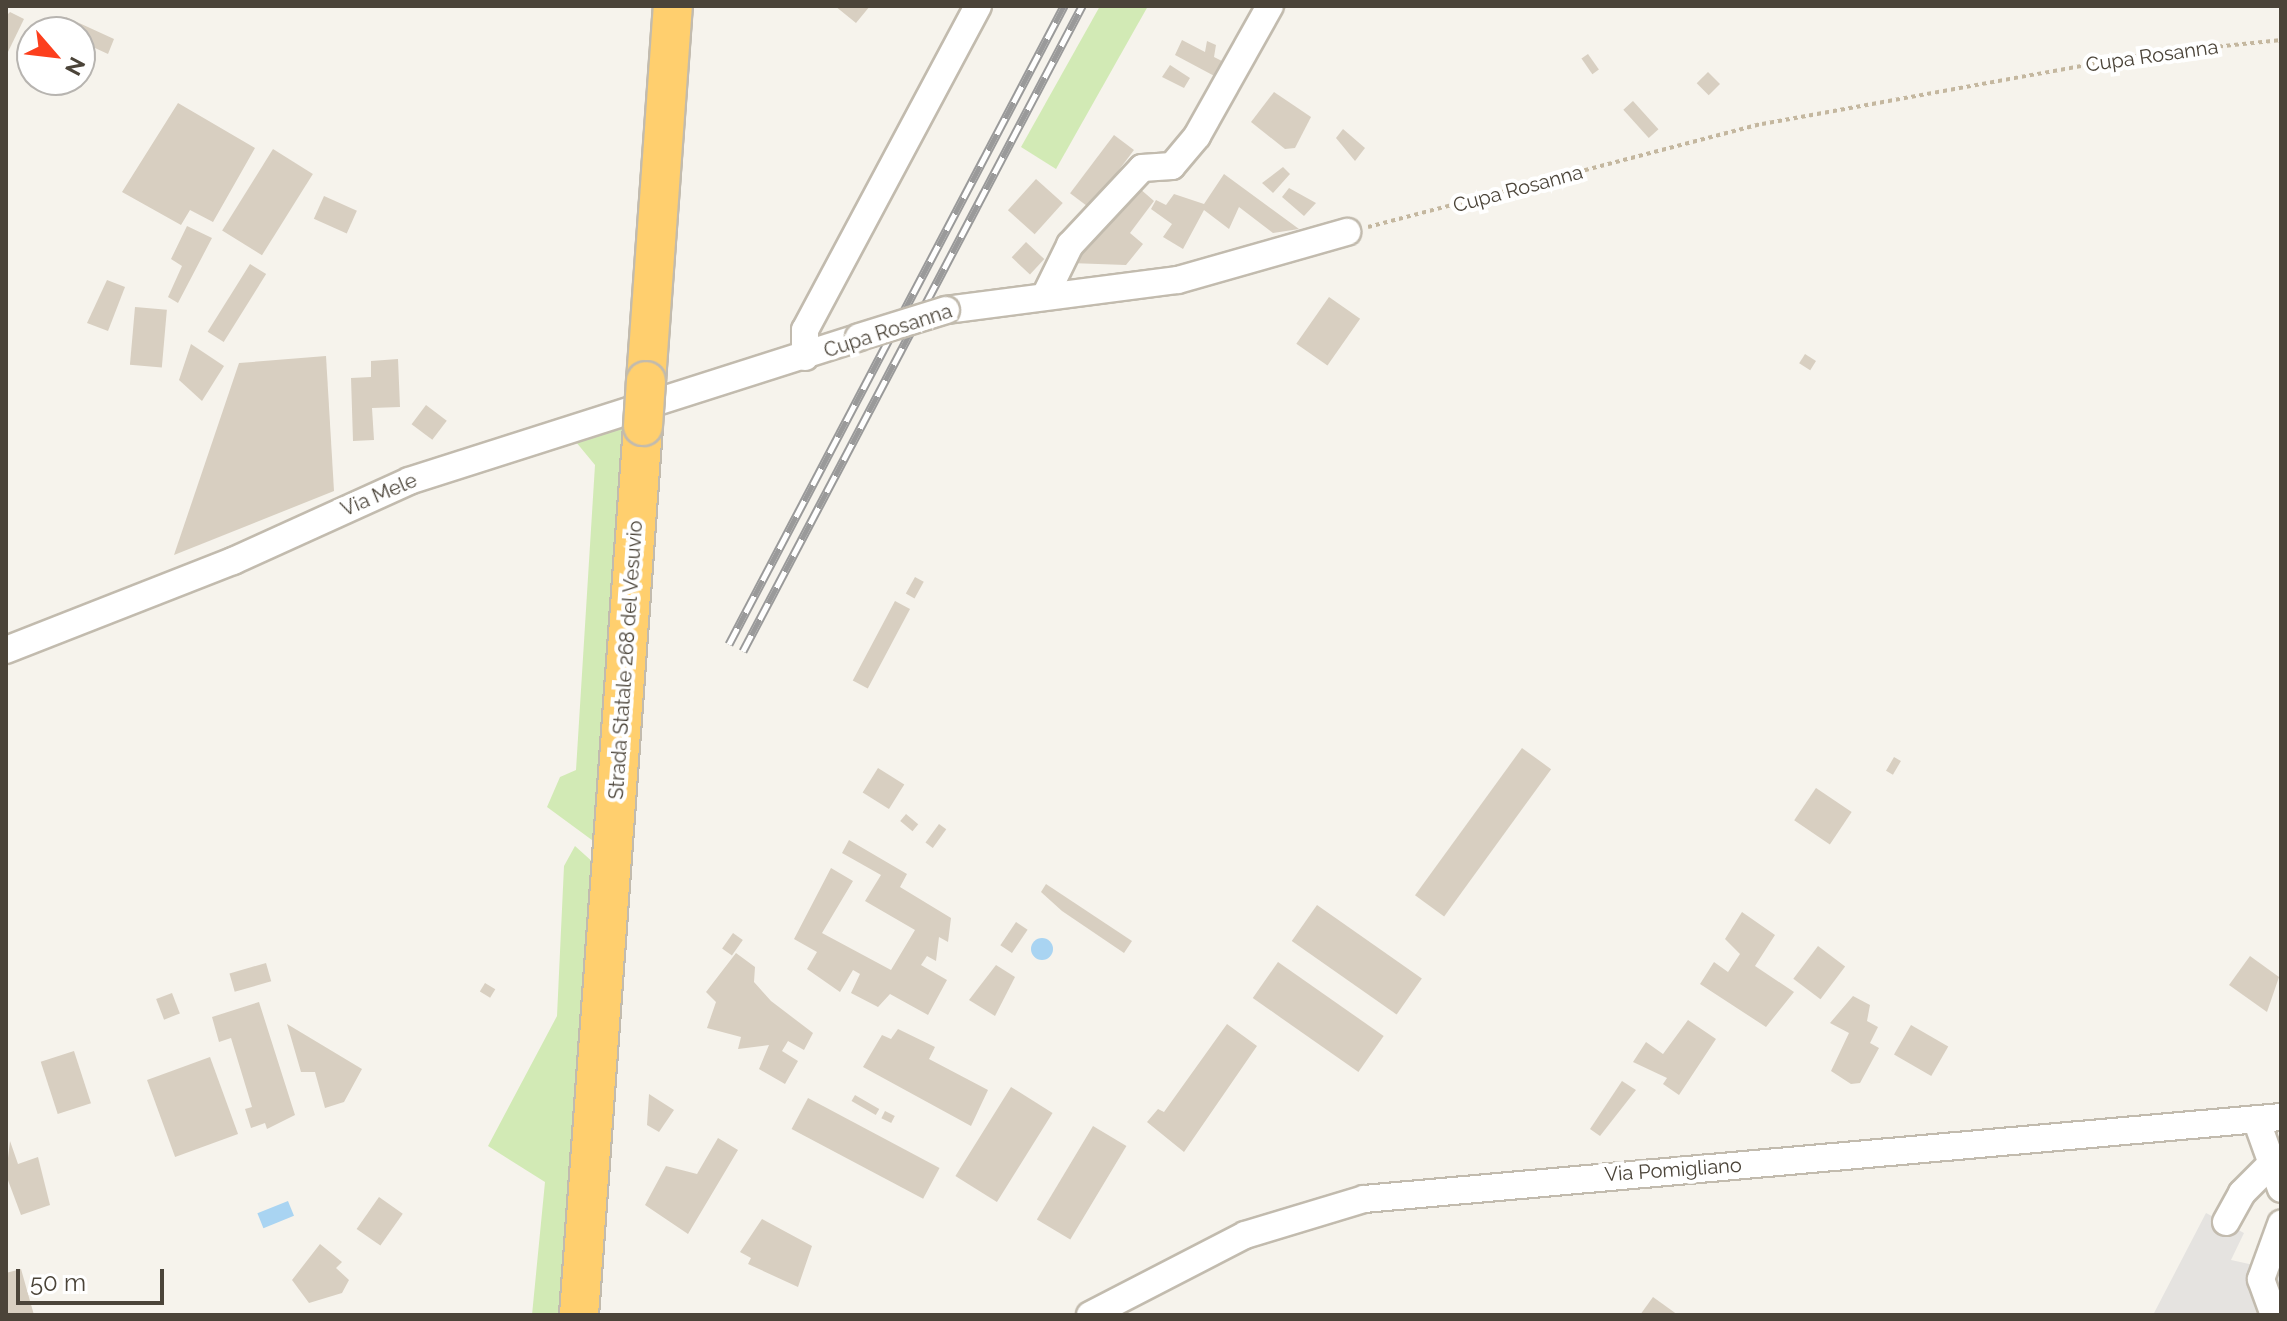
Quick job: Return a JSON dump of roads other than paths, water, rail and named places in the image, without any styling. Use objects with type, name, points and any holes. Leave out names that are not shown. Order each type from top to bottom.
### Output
[{"type":"highway","name":"Strada Statale 268 del Vesuvio","points":[[579,1315],[673,6]]},
{"type":"street","points":[[805,357],[805,330],[978,6]]},
{"type":"street","points":[[1046,294],[1070,245],[1142,168],[1172,166],[1197,136],[1270,6]]},
{"type":"street","name":"Cupa Rosanna","points":[[764,369],[946,310],[1046,294],[1178,280],[1347,232]]},
{"type":"street","name":"Via Mele","points":[[6,650],[233,561],[409,481],[764,369]]},
{"type":"street","points":[[2269,1118],[2271,1164],[2281,1189]]},
{"type":"street","name":"Via Pomigliano","points":[[1090,1315],[1245,1235],[1364,1199],[2269,1118]]},
{"type":"street","points":[[2226,1222],[2242,1193],[2271,1164]]},
{"type":"street","points":[[2274,1315],[2261,1279],[2281,1224]]},
{"type":"water","points":[[1042,938],[1050,941],[1053,949],[1050,957],[1042,960],[1034,957],[1031,949],[1034,941]]},
{"type":"water","points":[[288,1201],[294,1216],[263,1228],[257,1213]]},
{"type":"railway","points":[[729,644],[1064,6]]},
{"type":"railway","points":[[743,651],[1082,6]]}]
